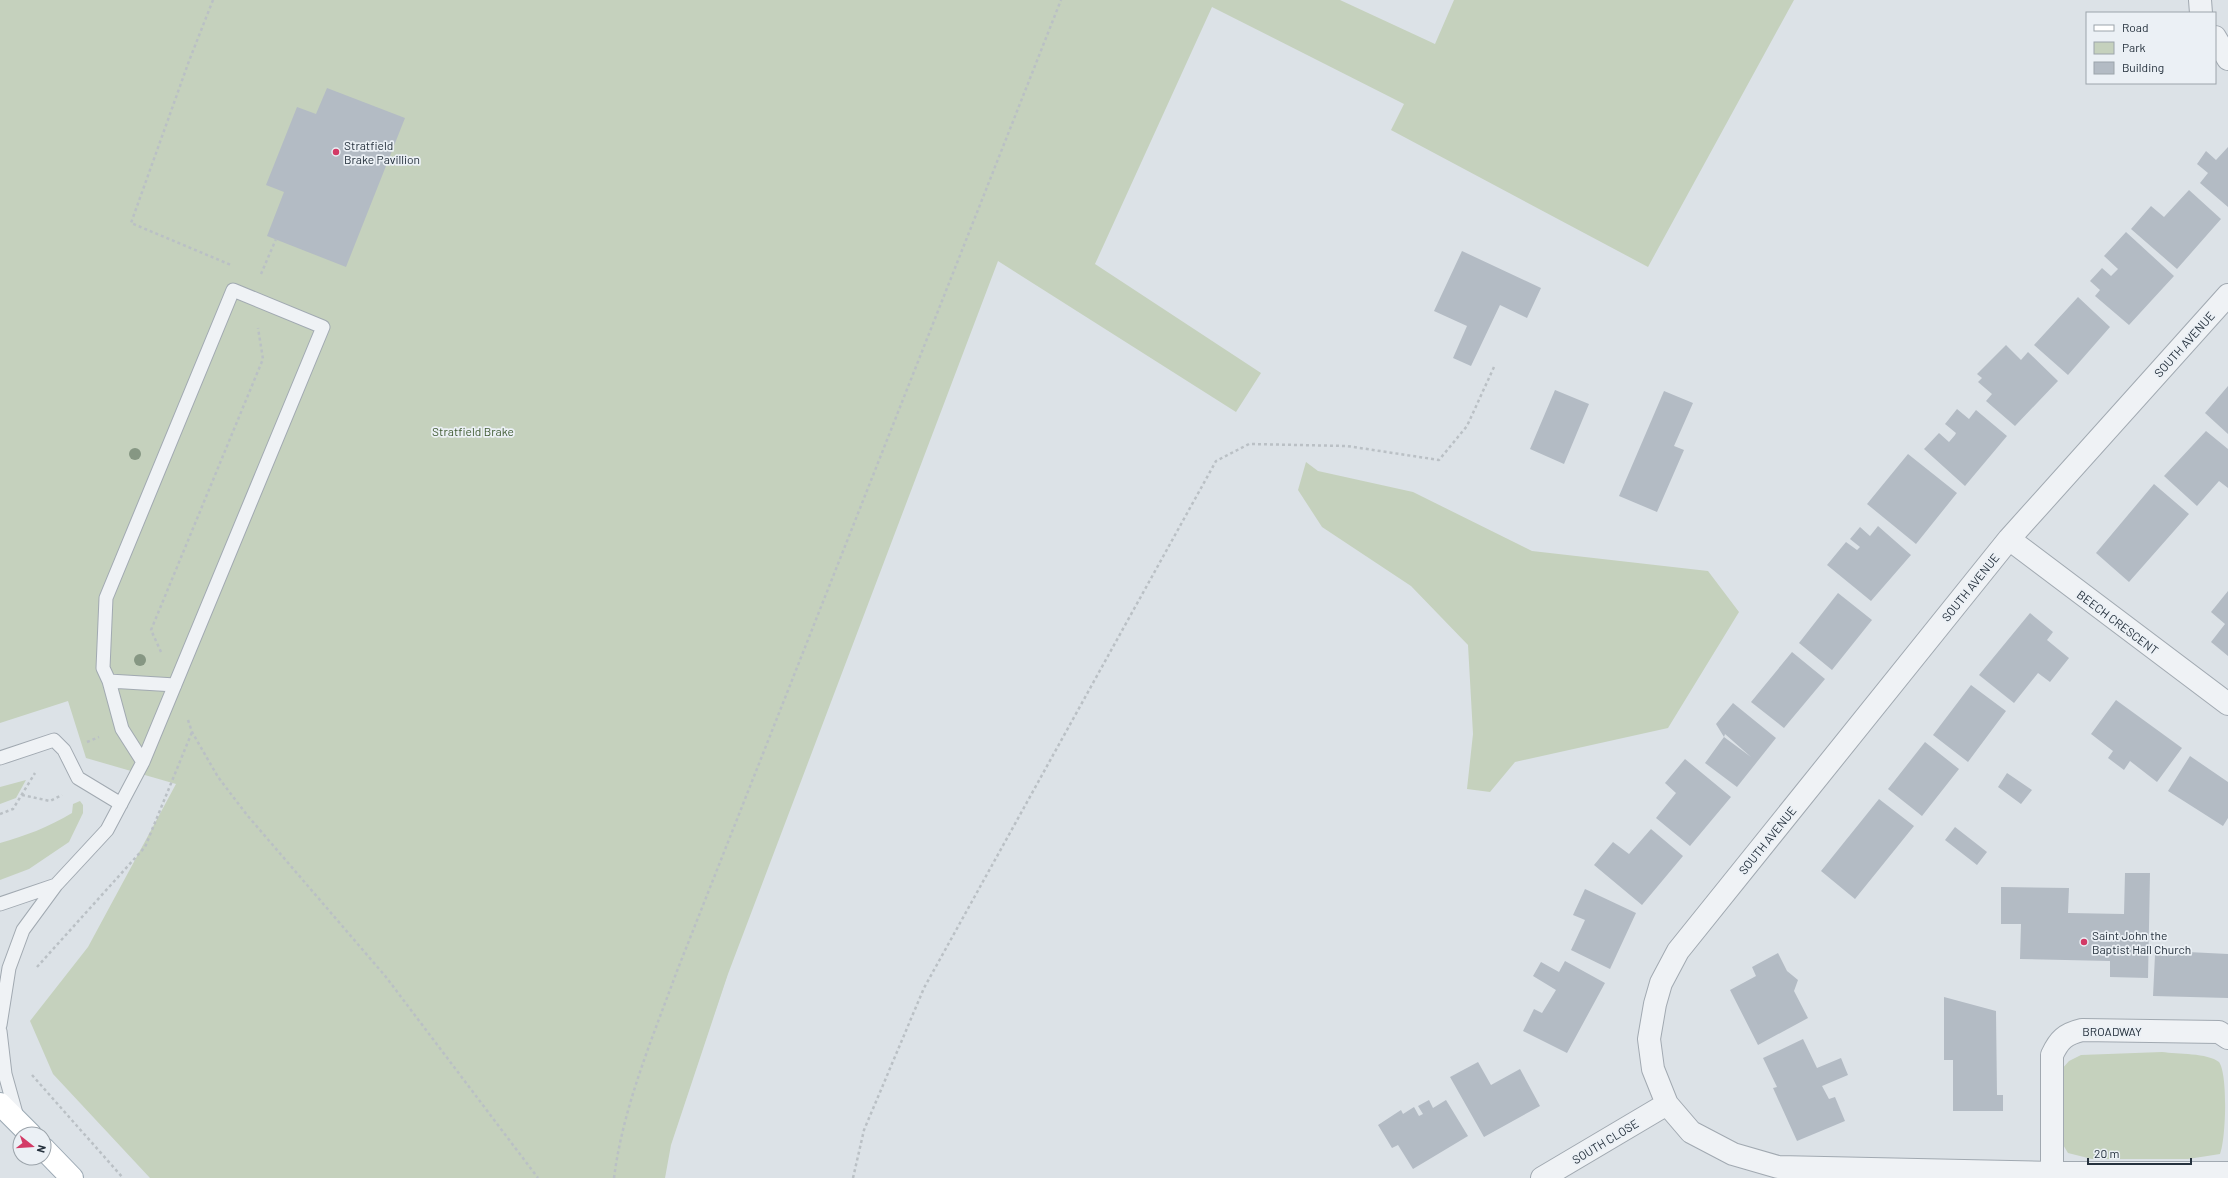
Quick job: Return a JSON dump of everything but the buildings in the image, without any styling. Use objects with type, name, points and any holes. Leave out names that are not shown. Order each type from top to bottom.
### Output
[{"type":"main road","points":[[0,1104],[22,1126]]},
{"type":"main road","points":[[52,1157],[72,1178]]},
{"type":"street","points":[[2200,0],[2201,12]]},
{"type":"street","points":[[2216,39],[2228,59]]},
{"type":"street","name":"SOUTH AVENUE","points":[[2055,1174],[1778,1167],[1733,1154],[1691,1132],[1667,1104],[1653,1069],[1649,1039],[1661,983],[1678,951],[2009,539],[2228,295]]},
{"type":"street","name":"BEECH CRESCENT","points":[[2009,539],[2228,704]]},
{"type":"street","name":"BROADWAY","points":[[2055,1174],[2052,1055],[2058,1041],[2069,1033],[2082,1030],[2219,1032],[2228,1038]]},
{"type":"street","name":"SOUTH CLOSE","points":[[1542,1178],[1667,1104]]},
{"type":"street","points":[[2055,1174],[2224,1175]]},
{"type":"lane","points":[[0,1025],[9,968],[23,930],[56,885],[107,830],[143,762],[323,327],[233,290],[106,598],[103,668],[109,681],[122,729],[143,762]]},
{"type":"lane","points":[[109,681],[175,685]]},
{"type":"lane","points":[[0,758],[54,740],[64,750],[78,778],[121,804]]},
{"type":"lane","points":[[0,904],[56,885]]},
{"type":"lane","points":[[0,1031],[4,1074],[23,1126]]},
{"type":"path","points":[[213,0],[189,60],[131,223],[239,268]]},
{"type":"path","points":[[614,1178],[618,1146],[627,1116],[643,1064],[677,971],[1061,0]]},
{"type":"path","points":[[175,685],[151,630],[263,359],[254,299],[260,277],[276,239]]},
{"type":"path","points":[[853,1178],[864,1130],[924,988],[1216,462],[1249,444],[1347,446],[1439,460],[1466,426],[1494,367]]},
{"type":"path","points":[[35,969],[145,847],[192,732],[218,776],[247,815],[386,977],[538,1178]]},
{"type":"path","points":[[22,795],[50,801],[88,784]]},
{"type":"path","points":[[30,1068],[32,1075],[123,1178]]},
{"type":"green space","name":"Stratfield Brake","points":[[0,0],[1340,0],[1435,44],[1454,0],[1794,0],[1648,267],[1391,130],[1404,104],[1212,7],[1095,264],[1261,373],[1236,412],[998,261],[728,974],[671,1145],[665,1178],[150,1178],[53,1074],[30,1021],[88,947],[176,784],[86,758],[68,701],[0,723]]},
{"type":"green space","points":[[1306,462],[1318,471],[1413,492],[1532,551],[1708,571],[1739,612],[1668,728],[1515,762],[1490,792],[1467,789],[1473,734],[1468,645],[1411,586],[1322,527],[1298,490]]},
{"type":"green space","points":[[26,780],[16,798],[0,804],[0,787]]},
{"type":"green space","points":[[80,801],[83,805],[83,813],[69,842],[29,869],[0,880],[0,843],[37,831],[55,823],[72,813],[73,804]]},
{"type":"green space","points":[[2162,1052],[2200,1055],[2219,1062],[2224,1079],[2225,1092],[2224,1135],[2220,1154],[2188,1159],[2092,1159],[2068,1153],[2062,1143],[2061,1070],[2069,1061],[2081,1055]]},
{"type":"place","name":"Stratfield Brake Pavillion","points":[[336,152]]},
{"type":"place","name":"Saint John the Baptist Hall Church","points":[[2084,942]]}]
